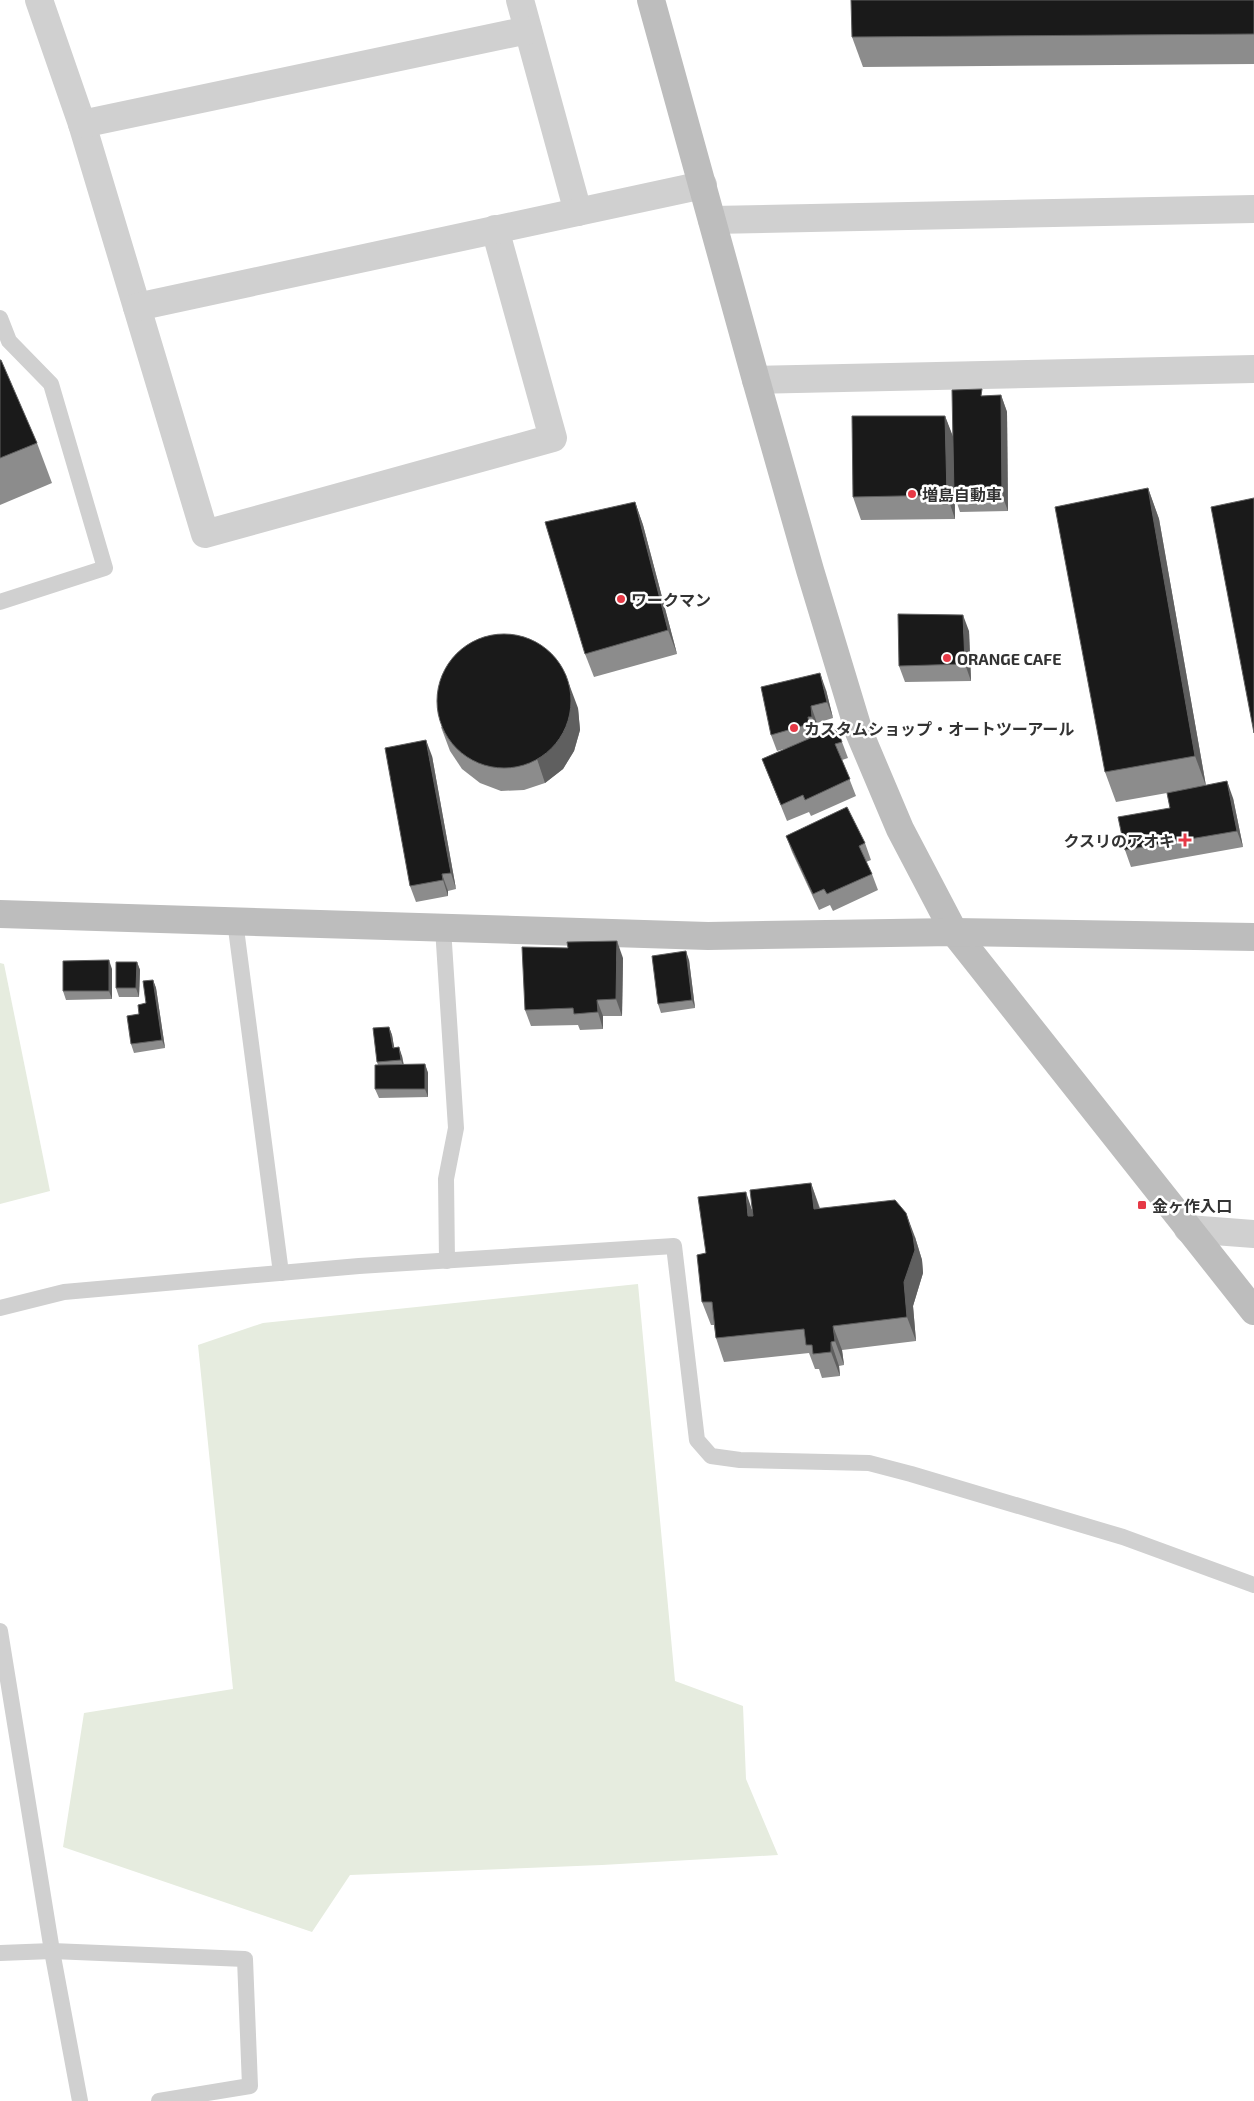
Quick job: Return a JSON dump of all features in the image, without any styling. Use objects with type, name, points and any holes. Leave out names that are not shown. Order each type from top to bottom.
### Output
[{"type":"street","points":[[39,0],[82,124],[205,534],[553,438],[494,229]]},
{"type":"street","points":[[520,0],[578,212]]},
{"type":"street","points":[[651,0],[756,380],[859,732],[900,829],[954,932],[1254,1312]]},
{"type":"street","points":[[82,124],[528,30]]},
{"type":"street","points":[[137,307],[702,185]]},
{"type":"street","points":[[712,220],[1254,209]]},
{"type":"street","points":[[756,380],[1254,369]]},
{"type":"street","points":[[0,914],[708,936],[954,932],[1254,937]]},
{"type":"street","points":[[1188,1229],[1254,1234]]},
{"type":"lane","points":[[0,318],[9,341],[51,384],[105,568],[0,602]]},
{"type":"lane","points":[[235,921],[281,1273]]},
{"type":"lane","points":[[443,928],[456,1128],[446,1178],[447,1261]]},
{"type":"lane","points":[[0,1308],[64,1292],[281,1273],[674,1246],[697,1440],[712,1456],[740,1460],[869,1463],[1123,1537],[1254,1585]]},
{"type":"lane","points":[[0,1631],[52,1951],[80,2101]]},
{"type":"lane","points":[[0,1953],[52,1951],[245,1960],[250,2086],[159,2101]]},
{"type":"shaded area","points":[[0,963],[4,964],[50,1191],[0,1204]]},
{"type":"shaded area","points":[[638,1284],[675,1681],[743,1706],[746,1779],[778,1855],[602,1865],[350,1875],[312,1932],[63,1847],[84,1713],[233,1689],[198,1345],[263,1323]]},
{"type":"building","points":[[851,0],[1254,0],[1254,34],[852,37]]},
{"type":"building","points":[[0,360],[37,443],[0,458]]},
{"type":"building","points":[[982,389],[981,396],[1001,395],[1002,495],[954,496],[952,390]]},
{"type":"building","points":[[852,416],[945,416],[947,495],[853,497]]},
{"type":"building","points":[[1148,488],[1195,756],[1105,772],[1055,507]]},
{"type":"building","points":[[1254,498],[1254,733],[1211,507]]},
{"type":"building","points":[[635,502],[668,630],[585,654],[545,522]]},
{"type":"building","points":[[898,614],[963,615],[965,664],[899,666]]},
{"type":"building","points":[[504,634],[530,639],[541,645],[551,654],[560,664],[566,675],[571,701],[566,727],[560,738],[551,748],[541,757],[530,763],[504,768],[478,763],[467,757],[457,748],[448,738],[442,727],[437,701],[442,675],[448,664],[457,654],[467,645],[478,639]]},
{"type":"building","points":[[820,673],[827,702],[811,706],[812,717],[808,717],[809,724],[771,735],[761,687]]},
{"type":"building","points":[[837,729],[842,742],[835,744],[850,779],[805,800],[803,795],[781,805],[762,759],[829,730],[831,732]]},
{"type":"building","points":[[426,740],[451,873],[442,874],[443,880],[410,886],[385,748]]},
{"type":"building","points":[[1227,781],[1237,831],[1125,850],[1118,817],[1170,808],[1167,793]]},
{"type":"building","points":[[847,807],[865,843],[859,846],[872,874],[827,894],[824,889],[813,894],[786,836]]},
{"type":"building","points":[[617,941],[616,999],[597,1000],[598,1012],[574,1014],[573,1008],[525,1010],[522,947],[568,948],[567,942]]},
{"type":"building","points":[[686,951],[692,1000],[658,1004],[652,956]]},
{"type":"building","points":[[109,960],[109,991],[63,991],[63,961]]},
{"type":"building","points":[[116,962],[137,962],[136,988],[116,988]]},
{"type":"building","points":[[153,980],[162,1040],[131,1044],[127,1016],[139,1014],[138,1005],[146,1003],[143,981]]},
{"type":"building","points":[[389,1027],[393,1048],[399,1047],[401,1060],[377,1062],[373,1028]]},
{"type":"building","points":[[425,1064],[425,1089],[375,1089],[375,1065]]},
{"type":"building","points":[[811,1183],[814,1209],[895,1200],[906,1213],[915,1250],[904,1282],[907,1317],[833,1326],[835,1341],[831,1342],[831,1352],[813,1354],[812,1345],[806,1345],[804,1329],[716,1338],[712,1302],[702,1302],[697,1255],[706,1253],[698,1197],[746,1192],[748,1216],[753,1216],[750,1190]]},
{"type":"place","name":"増島自動車","points":[[912,494]]},
{"type":"place","name":"ワークマン","points":[[621,599]]},
{"type":"place","name":"ORANGE CAFE","points":[[947,658]]},
{"type":"place","name":"カスタムショップ・オートツーアール","points":[[794,728]]},
{"type":"place","name":"クスリのアオキ","points":[[1185,840]]},
{"type":"place","name":"金ヶ作入口","points":[[1142,1205]]}]
